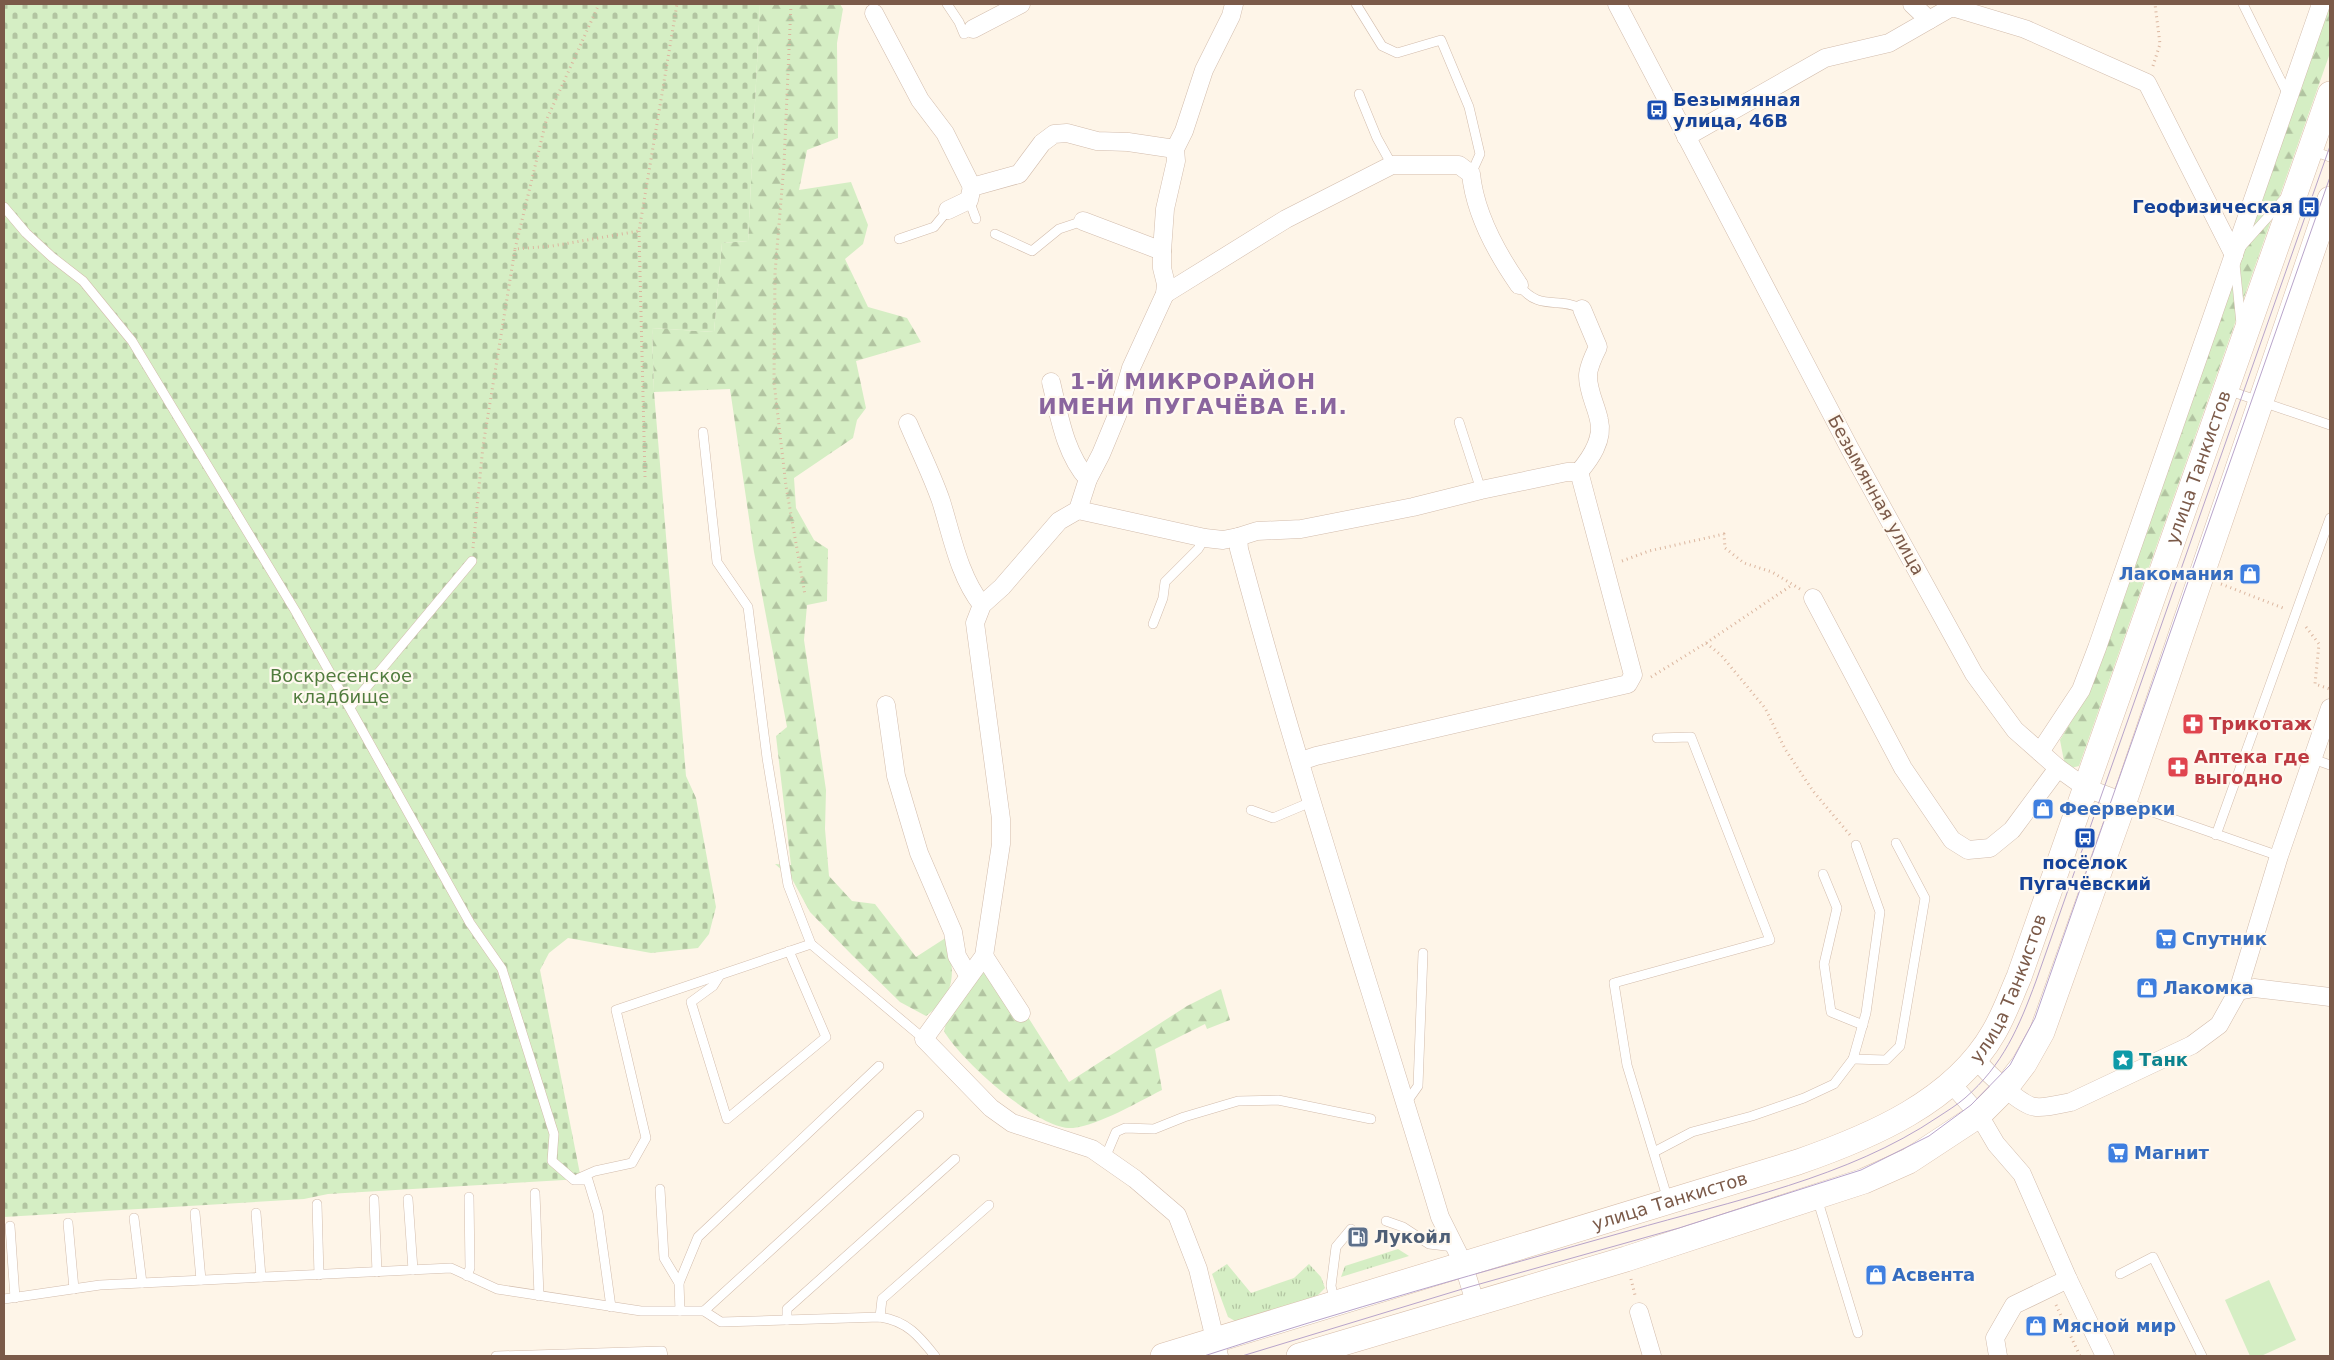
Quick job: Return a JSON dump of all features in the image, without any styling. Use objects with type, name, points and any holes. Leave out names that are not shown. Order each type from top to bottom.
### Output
[{"type":"main road","name":"улица Танкистов","points":[[1163,1356],[1217,1348],[1459,1255],[1668,1200],[1798,1162],[1853,1142],[1889,1126],[1951,1083],[1975,1059],[1994,1033],[2019,977],[2299,182],[2320,154],[2330,94]]},
{"type":"main road","name":"улица Танкистов","points":[[1312,1354],[1475,1302],[1626,1259],[1864,1181],[1909,1161],[1979,1115],[2005,1089],[2024,1064],[2042,1032],[2124,802],[2330,199]]},
{"type":"street","points":[[973,29],[1021,4]]},
{"type":"street","points":[[1217,1348],[1198,1269],[1177,1215],[1135,1179],[1092,1149],[1012,1123],[991,1108],[924,1040],[984,956],[1001,844],[1001,819],[975,623],[982,605],[1002,587],[1060,521],[1078,510],[1088,479],[1102,454],[1118,413],[1131,368],[1165,294],[1166,284],[1162,268],[1162,251],[1165,209],[1176,161],[1176,149],[1184,131],[1204,70],[1234,4]]},
{"type":"street","name":"Безымянная улица","points":[[1616,4],[1845,440],[1974,674],[2015,730],[2058,768],[2086,788],[2124,802]]},
{"type":"street","points":[[1912,4],[1930,20]]},
{"type":"street","points":[[2040,752],[2081,690],[2321,4]]},
{"type":"street","points":[[1686,137],[1825,58],[1889,43],[1950,8],[1955,8],[2025,29],[2147,83],[2234,255]]},
{"type":"street","points":[[874,13],[920,100],[944,133],[971,193]]},
{"type":"street","points":[[948,210],[971,193],[1019,174],[1042,143],[1054,134],[1067,133],[1097,141],[1128,142],[1176,149]]},
{"type":"street","points":[[1165,294],[1286,218],[1392,165],[1459,165],[1471,174],[1473,196],[1496,248],[1519,285]]},
{"type":"street","points":[[1082,222],[1162,251]]},
{"type":"street","points":[[1078,510],[1205,538],[1223,540],[1257,531],[1301,530],[1413,507],[1481,490],[1578,472],[1593,456],[1600,431],[1600,422],[1590,393],[1588,373],[1598,347],[1582,309]]},
{"type":"street","points":[[1051,382],[1064,435],[1079,469],[1088,479]]},
{"type":"street","points":[[908,423],[941,501],[947,526],[973,594],[982,605]]},
{"type":"street","points":[[1301,761],[1628,684],[1633,675],[1578,472]]},
{"type":"street","points":[[1238,537],[1239,549],[1267,653],[1440,1217],[1459,1255],[1475,1302]]},
{"type":"street","points":[[1813,598],[1903,768],[1952,840],[1968,850],[1990,848],[2012,830],[2058,768]]},
{"type":"street","points":[[886,705],[896,776],[918,853],[953,932],[957,956],[968,976]]},
{"type":"street","points":[[1975,1059],[2005,1089],[2035,1107],[2071,1102],[2192,1045],[2219,1025],[2238,991],[2279,856],[2330,708]]},
{"type":"street","points":[[984,956],[1021,1014]]},
{"type":"street","points":[[2238,991],[2254,988],[2330,998]]},
{"type":"street","points":[[1951,1083],[1979,1115],[1996,1144],[2022,1174],[2068,1279],[2105,1356]]},
{"type":"street","points":[[1998,1356],[1995,1338],[2014,1305],[2068,1279]]},
{"type":"street","points":[[1639,1312],[1652,1356]]},
{"type":"lane","points":[[947,4],[959,22],[964,34],[973,29]]},
{"type":"lane","points":[[1356,4],[1382,46],[1397,53],[1441,40],[1469,107],[1480,154],[1471,174]]},
{"type":"lane","points":[[2243,4],[2289,97]]},
{"type":"lane","points":[[1359,94],[1377,138],[1392,165]]},
{"type":"lane","points":[[2243,344],[2234,255],[2299,182]]},
{"type":"lane","points":[[971,193],[976,218]]},
{"type":"lane","points":[[4,206],[52,258],[83,281],[132,341],[296,612],[470,923],[502,969],[554,1134],[552,1161],[574,1180],[588,1180],[598,1213],[611,1308]]},
{"type":"lane","points":[[899,239],[934,227],[948,210]]},
{"type":"lane","points":[[995,234],[1032,251],[1059,229],[1082,222]]},
{"type":"lane","points":[[1519,285],[1527,296],[1558,305],[1573,304],[1582,309]]},
{"type":"lane","points":[[2227,390],[2330,425]]},
{"type":"lane","points":[[1459,422],[1481,490]]},
{"type":"lane","points":[[703,432],[717,562],[748,607],[766,758],[788,885],[811,944],[924,1040]]},
{"type":"lane","points":[[2216,835],[2330,518]]},
{"type":"lane","points":[[1153,624],[1163,598],[1165,582],[1198,549],[1205,538]]},
{"type":"lane","points":[[350,707],[472,561]]},
{"type":"lane","points":[[1657,738],[1691,737],[1770,940],[1614,983],[1627,1065],[1668,1200]]},
{"type":"lane","points":[[2313,759],[2330,765]]},
{"type":"lane","points":[[1251,810],[1273,818],[1312,802]]},
{"type":"lane","points":[[2124,802],[2279,856]]},
{"type":"lane","points":[[1853,1059],[1886,1060],[1900,1046],[1925,898],[1896,843]]},
{"type":"lane","points":[[1654,1152],[1692,1132],[1752,1116],[1804,1098],[1834,1084],[1853,1059],[1863,1026],[1880,912],[1856,845]]},
{"type":"lane","points":[[1823,874],[1837,908],[1824,964],[1831,1012],[1863,1026]]},
{"type":"lane","points":[[574,1180],[595,1171],[632,1162],[646,1138],[616,1010],[811,944]]},
{"type":"lane","points":[[720,975],[713,986],[691,1002],[727,1119],[826,1037],[789,951]]},
{"type":"lane","points":[[1406,1103],[1418,1086],[1423,953]]},
{"type":"lane","points":[[680,1311],[679,1283],[698,1237],[879,1066]]},
{"type":"lane","points":[[1106,1158],[1116,1132],[1125,1128],[1154,1129],[1184,1117],[1238,1101],[1278,1100],[1371,1120]]},
{"type":"lane","points":[[704,1311],[919,1115]]},
{"type":"lane","points":[[787,1320],[787,1309],[955,1160]]},
{"type":"lane","points":[[660,1189],[664,1258],[679,1283]]},
{"type":"lane","points":[[535,1193],[539,1296]]},
{"type":"lane","points":[[467,1276],[470,1268],[468,1196]]},
{"type":"lane","points":[[1816,1198],[1858,1333]]},
{"type":"lane","points":[[374,1199],[377,1272]]},
{"type":"lane","points":[[408,1199],[412,1270]]},
{"type":"lane","points":[[317,1204],[319,1274]]},
{"type":"lane","points":[[880,1317],[882,1299],[989,1205]]},
{"type":"lane","points":[[195,1213],[201,1280]]},
{"type":"lane","points":[[256,1213],[261,1278]]},
{"type":"lane","points":[[134,1218],[142,1283]]},
{"type":"lane","points":[[1386,1221],[1403,1227],[1429,1244],[1459,1255]]},
{"type":"lane","points":[[68,1223],[74,1289]]},
{"type":"lane","points":[[10,1226],[15,1298]]},
{"type":"lane","points":[[1335,1303],[1331,1286],[1336,1247],[1351,1229]]},
{"type":"lane","points":[[2120,1274],[2153,1257],[2202,1356]]},
{"type":"lane","points":[[4,1299],[100,1285],[450,1268],[497,1290],[640,1311],[704,1311],[721,1322],[880,1317],[895,1320],[907,1326],[920,1337],[935,1356]]},
{"type":"lane","points":[[496,1356],[662,1351],[664,1356]]},
{"type":"path","points":[[472,561],[484,446],[516,249],[546,121],[599,4]]},
{"type":"path","points":[[645,477],[639,231],[677,4]]},
{"type":"path","points":[[791,4],[784,164],[774,273],[774,382],[786,486],[805,595]]},
{"type":"path","points":[[2147,83],[2160,44],[2155,4]]},
{"type":"path","points":[[516,249],[552,246],[639,231]]},
{"type":"path","points":[[1604,565],[1677,543],[1724,534],[1726,548],[1744,564],[1772,572],[1813,598]]},
{"type":"path","points":[[1633,675],[1650,678],[1706,643],[1792,584]]},
{"type":"path","points":[[2221,584],[2296,613],[2318,644],[2315,684],[2330,689]]},
{"type":"path","points":[[1706,643],[1721,655],[1765,708],[1785,749],[1813,791],[1845,827],[1856,845]]},
{"type":"path","points":[[2048,1289],[2080,1356]]},
{"type":"green space","name":"Воскресенское кладбище","points":[[4,4],[760,4],[748,241],[722,243],[714,332],[652,328],[654,392],[686,776],[696,798],[716,907],[709,934],[698,948],[651,953],[568,938],[549,953],[540,970],[581,1179],[328,1194],[304,1199],[4,1217]]},
{"type":"green space","points":[[760,4],[840,4],[843,9],[837,43],[838,138],[807,150],[799,190],[851,182],[868,225],[863,244],[845,259],[868,307],[907,318],[921,342],[856,361],[866,408],[857,420],[853,438],[794,478],[796,508],[814,540],[828,549],[827,601],[807,605],[804,640],[826,790],[825,829],[829,876],[852,901],[875,904],[916,957],[947,937],[952,971],[949,990],[944,999],[926,1016],[900,1002],[852,955],[810,912],[792,879],[775,864],[791,865],[776,736],[787,727],[754,552],[730,389],[654,392],[652,328],[714,332],[722,243],[748,241]]},
{"type":"green space","points":[[2329,4],[2330,53],[2079,766],[2071,768],[2064,761],[2060,740],[2088,693]]},
{"type":"green space","points":[[990,957],[1069,1082],[1187,1006],[1221,989],[1230,1020],[1207,1029],[1205,1024],[1155,1049],[1162,1090],[1095,1122],[1073,1128],[1058,1126],[1021,1106],[1002,1092],[966,1059],[944,1031],[947,1020]]},
{"type":"green space","points":[[1398,1249],[1409,1256],[1341,1277],[1345,1266]]},
{"type":"green space","points":[[1227,1264],[1251,1293],[1294,1278],[1309,1264],[1321,1277],[1325,1288],[1317,1296],[1235,1321],[1228,1317],[1212,1274]]},
{"type":"green space","points":[[2269,1280],[2296,1340],[2261,1356],[2250,1356],[2225,1300]]},
{"type":"tram line","points":[[1204,1356],[1362,1307],[1748,1198],[1828,1172],[1903,1138],[1955,1106],[1978,1085],[2000,1059],[2016,1030],[2036,981],[2330,146]]},
{"type":"tram line","points":[[1242,1356],[1469,1287],[1679,1228],[1861,1170],[1929,1136],[1971,1105],[2010,1065],[2035,1018],[2330,177]]},
{"type":"place","name":"Безымянная улица, 46В","points":[[1657,110]]},
{"type":"place","name":"Геофизическая","points":[[2309,207]]},
{"type":"place","name":"Лакомания","points":[[2250,574]]},
{"type":"place","name":"Трикотаж","points":[[2193,724]]},
{"type":"place","name":"Аптека где выгодно","points":[[2178,767]]},
{"type":"place","name":"Феерверки","points":[[2043,809]]},
{"type":"place","name":"посёлок Пугачёвский","points":[[2085,838]]},
{"type":"place","name":"Спутник","points":[[2166,939]]},
{"type":"place","name":"Лакомка","points":[[2147,988]]},
{"type":"place","name":"Танк","points":[[2123,1060]]},
{"type":"place","name":"Магнит","points":[[2118,1153]]},
{"type":"place","name":"Лукойл","points":[[1358,1237]]},
{"type":"place","name":"Асвента","points":[[1876,1275]]},
{"type":"place","name":"Мясной мир","points":[[2036,1326]]},
{"type":"district","name":"1-Й МИКРОРАЙОН ИМЕНИ ПУГАЧЁВА Е.И.","points":[[1193,394]]}]
